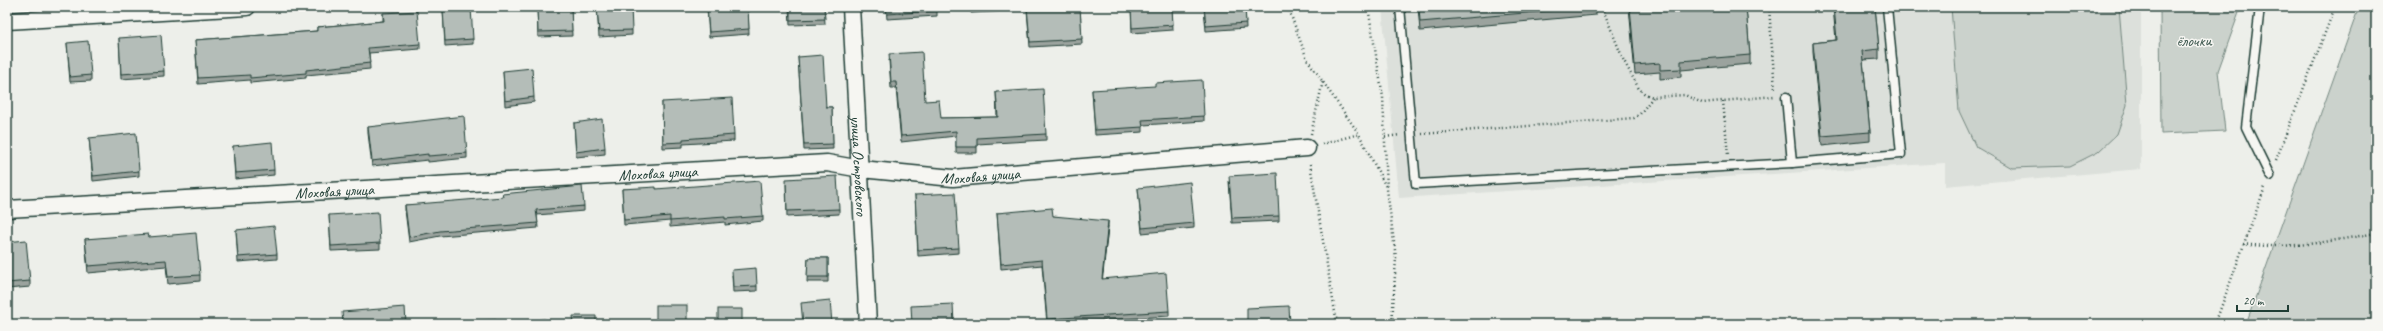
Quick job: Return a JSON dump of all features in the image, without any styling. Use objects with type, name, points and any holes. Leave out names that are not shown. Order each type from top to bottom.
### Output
[{"type":"street","points":[[7,21],[247,7]]},
{"type":"street","name":"улица Островского","points":[[851,7],[868,324]]},
{"type":"street","name":"Моховая улица","points":[[7,209],[827,163],[860,170],[953,178],[1307,148]]},
{"type":"lane","points":[[1400,7],[1416,184],[1792,163],[1901,154],[1887,7]]},
{"type":"lane","points":[[2260,7],[2246,127],[2270,176]]},
{"type":"lane","points":[[1786,97],[1792,163]]},
{"type":"path","points":[[1288,7],[1307,59],[1359,134],[1387,189]]},
{"type":"path","points":[[1368,7],[1383,98],[1387,189],[1396,258],[1392,324]]},
{"type":"path","points":[[1602,7],[1615,41],[1635,83],[1646,94],[1653,97],[1685,95],[1702,103],[1769,97],[1776,93],[1769,7]]},
{"type":"path","points":[[1323,81],[1307,148],[1337,324]]},
{"type":"path","points":[[1385,137],[1634,118],[1640,114],[1653,97]]},
{"type":"path","points":[[1723,101],[1729,166]]},
{"type":"path","points":[[1307,148],[1359,134]]},
{"type":"path","points":[[2243,244],[2262,246],[2325,242],[2376,233]]},
{"type":"shaded area","points":[[1382,7],[2141,7],[2141,169],[1945,186],[1945,163],[1399,198]]},
{"type":"green space","points":[[1951,7],[2119,7],[2127,105],[2117,134],[2098,152],[2070,166],[2012,168],[1976,147],[1959,111]]},
{"type":"green space","name":"ёлочки","points":[[2160,7],[2241,7],[2218,71],[2225,131],[2161,134]]},
{"type":"green space","points":[[2359,7],[2376,7],[2376,324],[2246,324]]},
{"type":"building","points":[[537,7],[571,7],[572,31],[538,32]]},
{"type":"building","points":[[597,7],[631,7],[632,30],[599,31]]},
{"type":"building","points":[[707,7],[748,7],[749,29],[709,32]]},
{"type":"building","points":[[790,7],[824,7],[825,19],[790,20]]},
{"type":"building","points":[[886,7],[937,7],[937,11],[887,14]]},
{"type":"building","points":[[1027,7],[1080,7],[1082,39],[1030,42]]},
{"type":"building","points":[[1131,7],[1172,7],[1173,25],[1132,28]]},
{"type":"building","points":[[1204,7],[1245,7],[1246,23],[1206,26]]},
{"type":"building","points":[[1419,7],[1594,7],[1420,22]]},
{"type":"building","points":[[1630,7],[1746,7],[1750,55],[1681,61],[1681,69],[1660,70],[1660,63],[1635,65]]},
{"type":"building","points":[[1834,7],[1875,7],[1879,49],[1862,51],[1870,132],[1822,136],[1813,43],[1837,40]]},
{"type":"building","points":[[471,8],[473,39],[445,41],[443,10]]},
{"type":"building","points":[[417,11],[420,44],[368,48],[370,63],[306,70],[306,73],[250,78],[250,75],[198,78],[195,40],[317,31],[317,27],[384,21],[383,13]]},
{"type":"building","points":[[161,35],[164,71],[121,74],[119,38]]},
{"type":"building","points":[[88,41],[91,75],[70,77],[67,43]]},
{"type":"building","points":[[922,52],[925,101],[939,100],[941,118],[998,117],[996,92],[1043,89],[1046,134],[977,138],[977,147],[956,147],[956,131],[901,136],[896,82],[891,82],[889,54]]},
{"type":"building","points":[[823,55],[826,107],[832,107],[833,144],[804,145],[798,57]]},
{"type":"building","points":[[7,67],[9,82],[7,82]]},
{"type":"building","points":[[532,68],[534,97],[505,101],[503,71]]},
{"type":"building","points":[[1202,80],[1204,116],[1142,120],[1143,127],[1095,130],[1092,90],[1155,86],[1155,83]]},
{"type":"building","points":[[732,98],[734,135],[683,139],[683,142],[663,143],[662,102]]},
{"type":"building","points":[[464,116],[467,153],[428,156],[428,154],[372,161],[368,127]]},
{"type":"building","points":[[602,119],[605,148],[576,152],[574,123]]},
{"type":"building","points":[[136,133],[139,171],[93,176],[89,138]]},
{"type":"building","points":[[272,142],[274,170],[235,173],[233,146]]},
{"type":"building","points":[[1277,173],[1279,216],[1232,218],[1229,176]]},
{"type":"building","points":[[837,176],[839,209],[787,211],[786,179]]},
{"type":"building","points":[[760,181],[763,216],[670,221],[670,216],[624,220],[622,189],[656,187],[656,189]]},
{"type":"building","points":[[1190,182],[1194,223],[1142,228],[1138,188]]},
{"type":"building","points":[[582,186],[584,206],[536,210],[538,223],[440,231],[409,237],[405,205],[503,197],[502,194]]},
{"type":"building","points":[[955,193],[959,248],[918,250],[915,195]]},
{"type":"building","points":[[1052,208],[1053,216],[1108,221],[1102,279],[1166,273],[1169,311],[1047,319],[1042,260],[1001,264],[997,213]]},
{"type":"building","points":[[378,212],[380,243],[331,246],[329,215]]},
{"type":"building","points":[[274,226],[277,254],[238,257],[236,230]]},
{"type":"building","points":[[196,233],[200,275],[168,277],[166,260],[88,266],[85,239],[148,234],[149,237]]},
{"type":"building","points":[[26,240],[30,281],[7,283],[7,242]]},
{"type":"building","points":[[808,258],[828,258],[828,277],[807,277]]},
{"type":"building","points":[[756,268],[757,286],[733,287],[732,270]]},
{"type":"building","points":[[830,300],[832,324],[803,324],[801,303]]},
{"type":"building","points":[[953,304],[954,324],[912,324],[911,306]]},
{"type":"building","points":[[656,305],[687,305],[687,324],[656,324]]},
{"type":"building","points":[[1289,306],[1290,324],[1247,324],[1247,308]]},
{"type":"building","points":[[405,307],[406,324],[343,324],[342,312]]},
{"type":"building","points":[[718,309],[742,309],[742,324],[718,324]]},
{"type":"building","points":[[573,316],[596,316],[596,324],[574,324]]},
{"type":"building","points":[[545,319],[545,324],[470,324],[470,321],[496,320],[497,323]]}]
